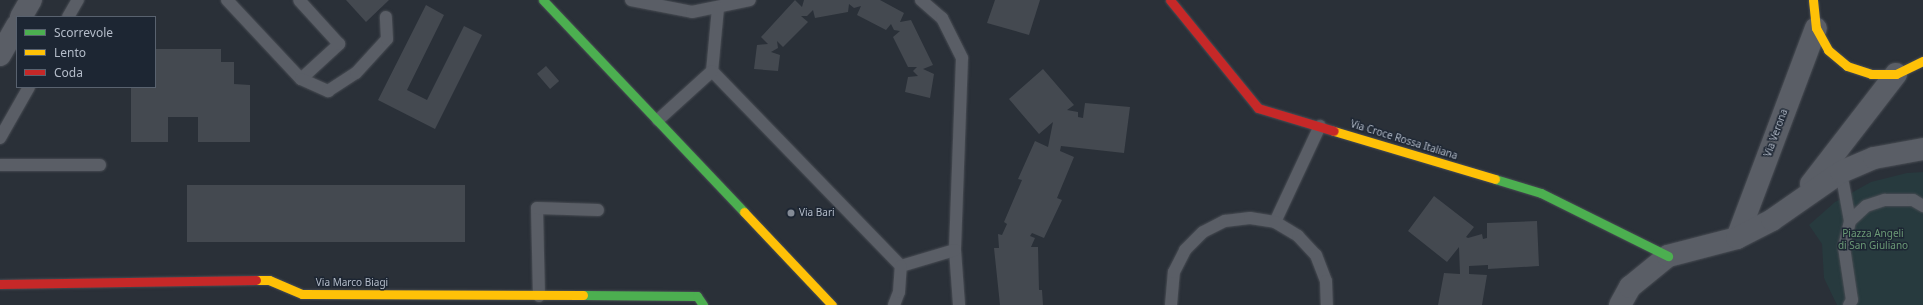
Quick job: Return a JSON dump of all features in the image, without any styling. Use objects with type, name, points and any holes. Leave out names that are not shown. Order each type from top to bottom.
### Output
[{"type":"street","points":[[22,16],[31,0]]},
{"type":"street","points":[[543,0],[832,305]]},
{"type":"street","name":"Via Croce Rossa Italiana","points":[[1170,0],[1258,108],[1541,193],[1668,256]]},
{"type":"street","points":[[1810,2],[1816,28],[1828,50],[1847,66],[1871,74],[1923,72]]},
{"type":"street","points":[[0,55],[16,27]]},
{"type":"street","name":"Via Verona","points":[[1737,238],[1816,28]]},
{"type":"street","points":[[1802,196],[1901,72],[1923,61]]},
{"type":"street","points":[[1620,305],[1630,287],[1668,256],[1737,238],[1772,220],[1802,196],[1841,172],[1874,158],[1923,149]]},
{"type":"street","name":"Via Marco Biagi","points":[[0,284],[270,280],[303,299],[539,296],[697,296],[703,305]]},
{"type":"lane","points":[[69,16],[78,0]]},
{"type":"lane","points":[[226,0],[301,79],[328,91],[356,73],[387,39],[386,17]]},
{"type":"lane","points":[[298,0],[340,44],[301,79]]},
{"type":"lane","points":[[631,0],[692,12],[718,8],[750,0]]},
{"type":"lane","points":[[921,0],[942,18],[962,58],[955,250],[959,305]]},
{"type":"lane","points":[[658,120],[712,71],[718,8]]},
{"type":"lane","points":[[712,71],[901,266],[899,292],[894,305]]},
{"type":"lane","points":[[0,138],[28,88]]},
{"type":"lane","points":[[1275,222],[1320,126]]},
{"type":"lane","points":[[0,165],[100,165]]},
{"type":"lane","points":[[1841,172],[1850,221],[1844,247],[1852,300],[1849,305]]},
{"type":"lane","points":[[1850,221],[1866,206],[1885,200],[1913,200],[1923,206]]},
{"type":"lane","points":[[539,296],[537,208],[598,210]]},
{"type":"lane","points":[[1171,305],[1174,272],[1185,250],[1203,232],[1225,221],[1244,219],[1275,222],[1298,236],[1316,256],[1326,281],[1327,305]]},
{"type":"lane","points":[[901,266],[955,250]]},
{"type":"green space","name":"Piazza Angeli di San Giuliano","points":[[1923,172],[1923,305],[1837,305],[1824,278],[1822,244],[1809,225],[1835,202],[1871,182],[1907,173]]},
{"type":"building","points":[[346,0],[389,0],[366,22]]},
{"type":"building","points":[[795,0],[802,7],[804,0],[880,0],[904,13],[900,22],[911,20],[933,65],[923,69],[934,74],[930,98],[905,92],[908,77],[918,76],[913,71],[917,67],[908,67],[893,37],[900,31],[894,30],[891,24],[886,30],[857,15],[861,6],[854,8],[849,4],[848,12],[815,18],[813,10],[807,16],[801,16],[808,22],[783,47],[777,41],[778,48],[771,52],[780,55],[778,71],[754,69],[757,45],[768,44],[761,37]]},
{"type":"building","points":[[995,0],[1040,0],[1029,35],[987,23]]},
{"type":"building","points":[[426,5],[444,15],[407,90],[427,100],[464,26],[482,35],[435,129],[378,100]]},
{"type":"building","points":[[156,49],[221,49],[221,62],[234,62],[234,84],[250,85],[250,142],[198,142],[198,117],[168,117],[168,142],[131,142],[131,88],[156,88]]},
{"type":"building","points":[[546,66],[559,81],[550,89],[537,74]]},
{"type":"building","points":[[1043,69],[1074,105],[1067,110],[1078,112],[1078,117],[1083,118],[1085,103],[1130,107],[1124,153],[1061,146],[1060,151],[1074,157],[1057,198],[1062,200],[1044,238],[1032,233],[1030,236],[1035,238],[1031,247],[1038,247],[1039,290],[1042,290],[1043,305],[1000,305],[994,248],[999,248],[998,234],[1002,235],[1007,224],[1004,222],[1022,180],[1018,179],[1035,141],[1048,147],[1053,122],[1039,134],[1009,99]]},
{"type":"building","points":[[187,185],[465,185],[465,242],[187,242]]},
{"type":"building","points":[[1434,196],[1474,227],[1466,237],[1468,238],[1482,234],[1483,239],[1487,238],[1487,223],[1537,221],[1539,266],[1488,269],[1488,265],[1469,266],[1469,274],[1487,275],[1482,305],[1438,305],[1444,273],[1460,274],[1459,247],[1447,262],[1408,231]]},
{"type":"traffic: fast","points":[[543,0],[744,212]]},
{"type":"traffic: fast","points":[[1495,179],[1541,193],[1668,256]]},
{"type":"traffic: fast","points":[[583,295],[697,296],[703,305]]},
{"type":"traffic: slow","points":[[1813,0],[1816,28],[1828,50],[1847,66],[1871,74],[1896,74],[1923,61]]},
{"type":"traffic: slow","points":[[1334,131],[1495,179]]},
{"type":"traffic: slow","points":[[744,212],[832,305]]},
{"type":"traffic: slow","points":[[256,280],[269,280],[302,294],[583,295]]},
{"type":"traffic: jam","points":[[1170,0],[1258,108],[1334,131]]},
{"type":"traffic: jam","points":[[0,284],[256,280]]},
{"type":"place","name":"Via Bari","points":[[791,213]]}]
